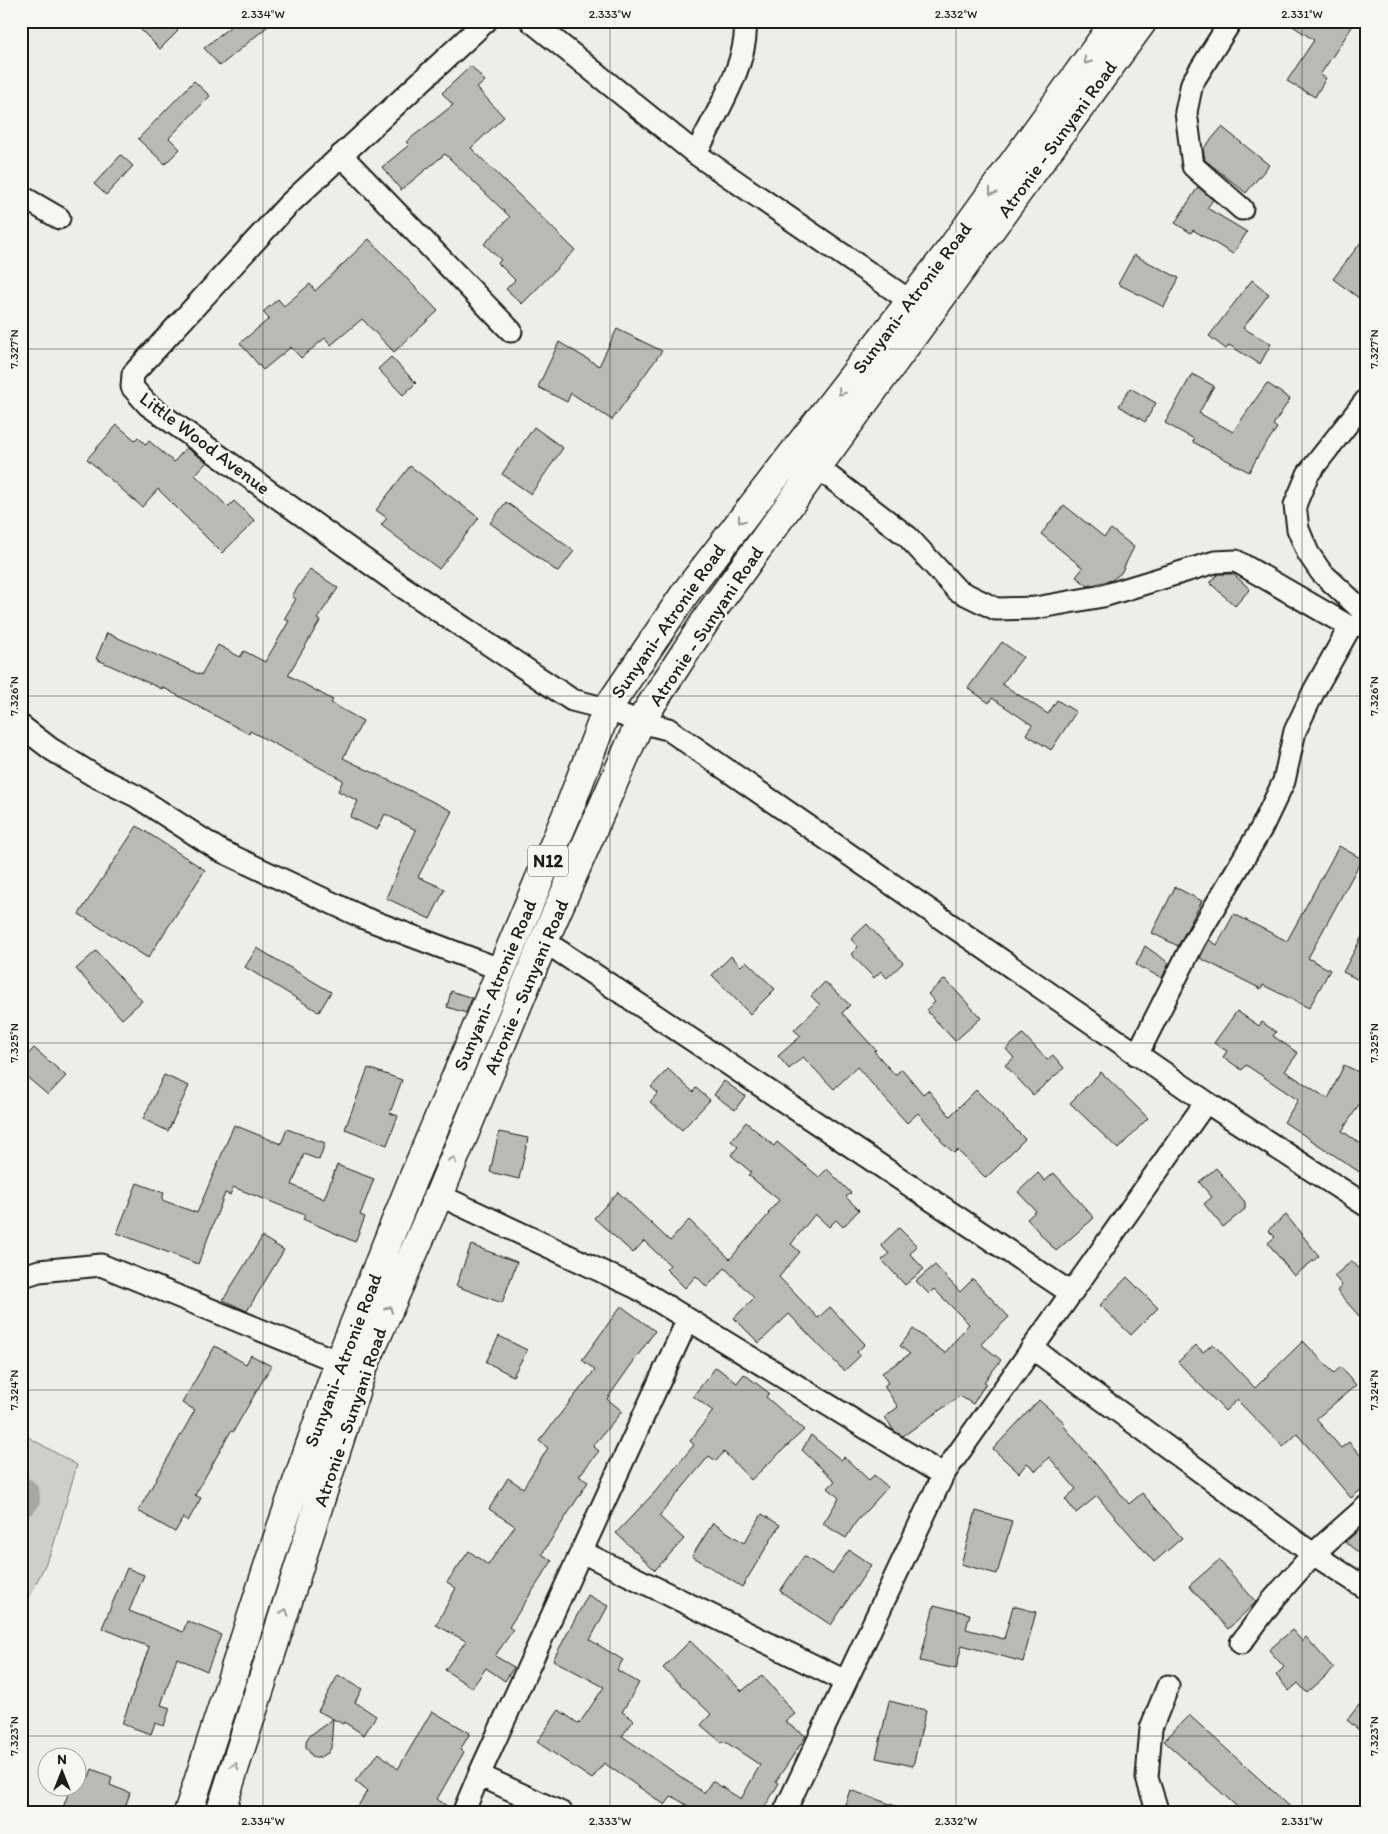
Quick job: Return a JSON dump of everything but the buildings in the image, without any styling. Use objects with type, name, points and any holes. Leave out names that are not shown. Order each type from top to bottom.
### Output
[{"type":"highway","name":"Sunyani- Atronie Road","points":[[188,1813],[269,1564],[339,1362],[412,1182],[567,814],[606,709],[686,592],[951,249],[1116,21]]},
{"type":"highway","name":"Atronie - Sunyani Road","points":[[220,1813],[362,1370],[438,1195],[544,941],[640,722],[712,611],[1143,21]]},
{"type":"street","name":"Little Wood Avenue","points":[[486,21],[288,205],[133,374],[132,387],[148,404],[400,585],[572,700],[668,729],[1206,1102],[1367,1206]]},
{"type":"street","points":[[531,21],[696,154],[910,302]]},
{"type":"street","points":[[696,154],[736,72],[746,30],[745,21]]},
{"type":"street","points":[[1231,21],[1192,83],[1186,112],[1194,166],[1242,208]]},
{"type":"street","points":[[341,156],[511,331]]},
{"type":"street","points":[[21,196],[59,218]]},
{"type":"street","points":[[1361,622],[1308,553],[1298,529],[1295,506],[1308,474],[1367,399]]},
{"type":"street","points":[[817,467],[908,537],[957,590],[996,609],[1034,608],[1104,596],[1215,562],[1236,561],[1361,622]]},
{"type":"street","points":[[1137,1054],[1194,942],[1261,829],[1284,780],[1295,730],[1314,691],[1361,622]]},
{"type":"street","points":[[21,726],[51,749],[93,775],[136,796],[219,850],[364,918],[502,970]]},
{"type":"street","points":[[544,941],[1071,1293]]},
{"type":"street","points":[[784,1813],[943,1475],[1206,1102]]},
{"type":"street","points":[[438,1195],[637,1288],[943,1475]]},
{"type":"street","points":[[21,1277],[39,1271],[101,1265],[339,1362]]},
{"type":"street","points":[[463,1813],[688,1319]]},
{"type":"street","points":[[1032,1348],[1313,1554],[1367,1589]]},
{"type":"street","points":[[1241,1643],[1272,1601],[1313,1554],[1367,1506]]},
{"type":"street","points":[[582,1552],[846,1681]]},
{"type":"street","points":[[1158,1813],[1147,1778],[1150,1728],[1168,1686]]},
{"type":"street","points":[[479,1775],[562,1813]]},
{"type":"shaded area","points":[[21,1433],[77,1465],[52,1550],[21,1615]]}]
